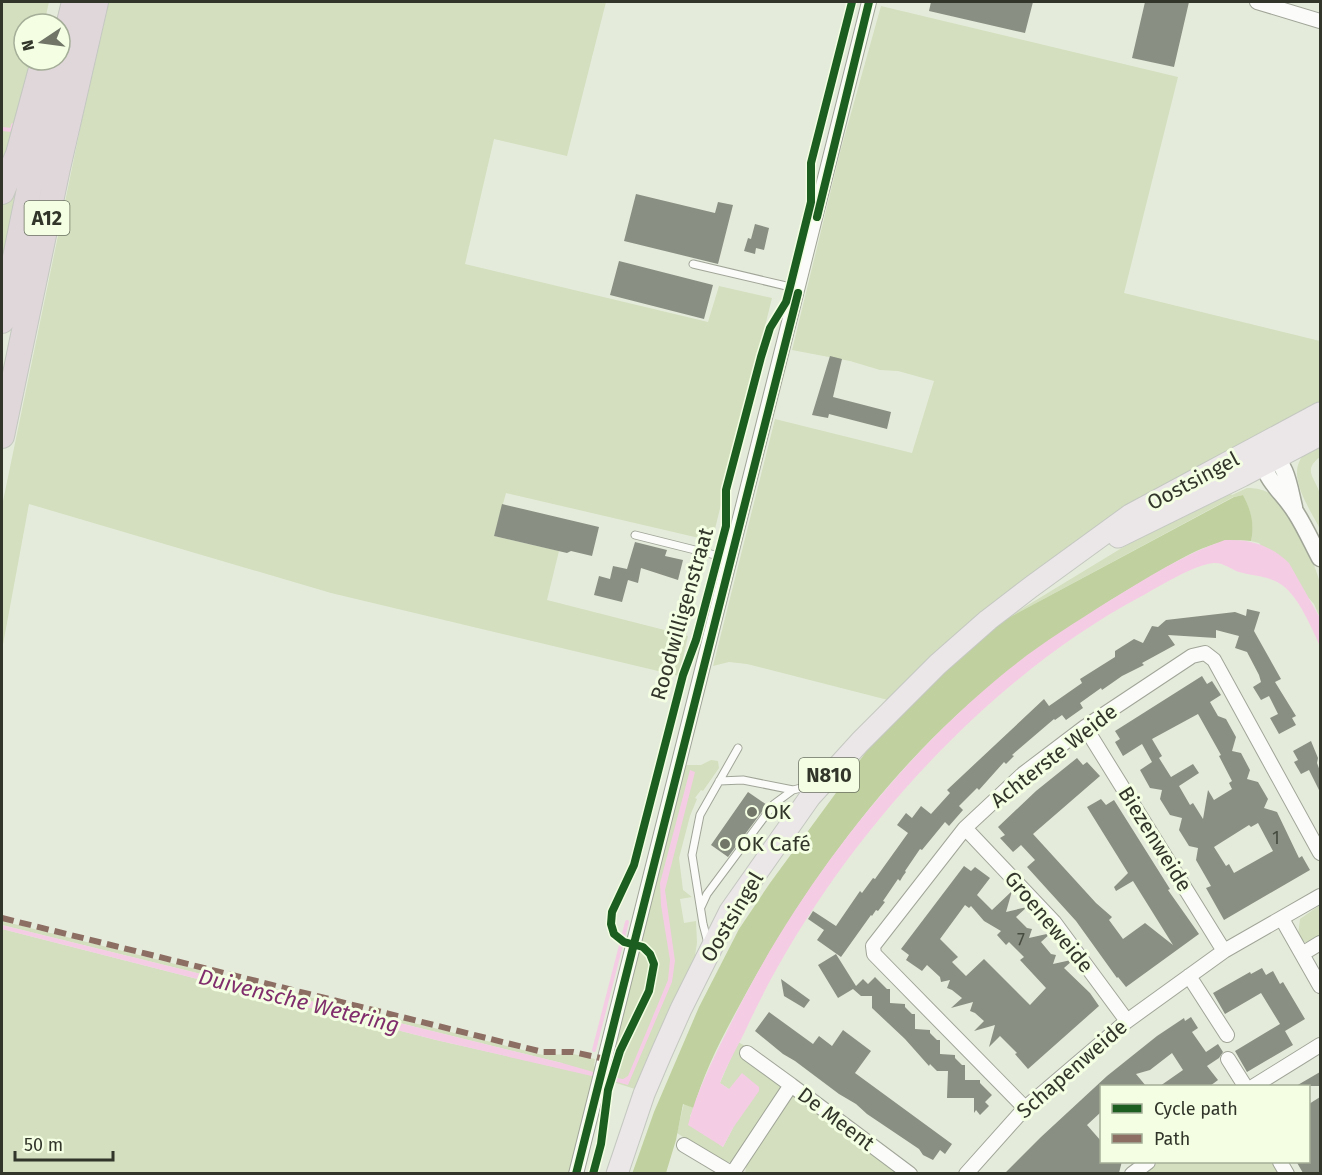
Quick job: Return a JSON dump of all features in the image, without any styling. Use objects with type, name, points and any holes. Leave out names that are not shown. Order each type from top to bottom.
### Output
[{"type":"highway","name":"A12","points":[[2,436],[58,168],[96,2]]},
{"type":"highway","name":"A12","points":[[2,192],[18,154],[41,72]]},
{"type":"highway","name":"A12","points":[[2,321],[57,72]]},
{"type":"main road","name":"Oostsingel","points":[[1267,456],[1320,413]]},
{"type":"main road","name":"Oostsingel","points":[[617,1173],[644,1094],[661,1054],[730,911],[822,783],[860,742],[939,664],[988,620],[1130,515],[1320,435]]},
{"type":"street","name":"Roodwilligenstraat","points":[[576,1173],[869,2]]},
{"type":"street","points":[[1257,2],[1320,21]]},
{"type":"street","points":[[1267,456],[1287,477],[1295,511],[1320,558]]},
{"type":"street","name":"Achterste Weide","points":[[1025,1108],[874,954],[873,946],[965,828],[1023,774],[1085,727],[1192,656],[1205,654],[1214,660],[1320,853]]},
{"type":"street","name":"Biezenweide","points":[[1085,727],[1224,951]]},
{"type":"street","name":"Groeneweide","points":[[965,828],[1054,922],[1127,1021]]},
{"type":"street","name":"Schapenweide","points":[[966,1173],[1025,1108],[1127,1021],[1224,951],[1320,896]]},
{"type":"street","points":[[1282,919],[1320,986]]},
{"type":"street","points":[[1302,954],[1320,943]]},
{"type":"street","points":[[1189,976],[1227,1035]]},
{"type":"street","points":[[1256,1085],[1320,1045]]},
{"type":"street","name":"De Meent","points":[[747,1053],[910,1173]]},
{"type":"street","points":[[1228,1059],[1244,1085]]},
{"type":"street","name":"De Meent","points":[[684,1145],[731,1173],[791,1085]]},
{"type":"street","points":[[1132,1173],[1145,1163]]},
{"type":"lane","points":[[693,264],[799,289]]},
{"type":"lane","points":[[635,535],[731,559]]},
{"type":"lane","points":[[710,951],[700,908],[692,855],[700,815],[738,748]]},
{"type":"lane","points":[[719,781],[743,780],[793,790]]},
{"type":"lane","points":[[700,908],[707,894],[774,804],[793,790],[822,783]]},
{"type":"green space","points":[[2,2],[49,2],[47,12],[12,12],[12,72],[33,72],[2,181]]},
{"type":"green space","points":[[109,2],[606,2],[567,156],[494,139],[465,264],[708,322],[719,286],[772,298],[712,541],[506,493],[494,536],[559,551],[547,600],[688,636],[679,676],[331,593],[29,504],[2,650],[2,506],[83,115]]},
{"type":"green space","points":[[881,6],[1178,77],[1124,293],[1320,341],[1320,404],[1147,501],[888,700],[747,664],[729,662],[713,666],[775,419],[912,453],[934,381],[898,371],[880,370],[850,361],[792,350],[841,149]]},
{"type":"green space","points":[[23,159],[2,259],[2,201]]},
{"type":"green space","points":[[1320,440],[1320,457],[1314,462],[1311,471],[1320,495],[1320,529],[1302,495],[1297,468],[1302,457]]},
{"type":"green space","points":[[1247,488],[1269,493],[1284,510],[1300,536],[1318,576],[1321,593],[1320,618],[1314,604],[1259,543],[1251,541],[1252,518],[1243,495],[1233,497],[995,625],[1130,543]]},
{"type":"green space","points":[[1243,495],[1252,517],[1251,541],[1222,542],[1194,552],[1095,610],[1049,642],[966,707],[900,773],[846,839],[774,945],[720,1043],[694,1108],[683,1104],[676,1140],[666,1173],[632,1174],[654,1112],[699,1007],[739,929],[882,730],[995,625],[1234,497]]},
{"type":"green space","points":[[711,760],[718,761],[719,768],[703,791],[701,790],[695,798],[697,799],[679,858],[683,890],[692,897],[680,899],[684,923],[696,921],[695,956],[638,1090],[604,1079],[685,765],[701,765]]},
{"type":"green space","points":[[1320,905],[1320,938],[1310,942],[1302,941],[1298,935],[1300,919]]},
{"type":"green space","points":[[2,921],[543,1055],[573,1054],[595,1059],[594,1066],[599,1068],[572,1173],[2,1173],[2,929],[436,1040],[569,1070],[562,1063],[2,925]]},
{"type":"green space","points":[[738,1042],[747,1047],[742,1058],[785,1089],[733,1162],[726,1162],[712,1156],[677,1133],[684,1103],[694,1108],[690,1116],[723,1147],[733,1128],[729,1089],[720,1083]]},
{"type":"green space","points":[[793,1096],[904,1173],[746,1174],[746,1166],[756,1145]]},
{"type":"green space","points":[[1157,1163],[1277,1163],[1283,1174],[1146,1174]]},
{"type":"water","points":[[1225,540],[1260,544],[1289,563],[1320,618],[1320,646],[1299,605],[1282,585],[1267,578],[1239,572],[1214,563],[1187,572],[1140,597],[1080,634],[1021,677],[965,727],[912,781],[863,840],[819,900],[780,963],[720,1083],[729,1089],[742,1073],[759,1087],[759,1091],[733,1128],[723,1147],[688,1125],[701,1086],[718,1049],[784,927],[850,833],[925,746],[966,706],[1044,643],[1165,568],[1195,552]]},
{"type":"water","points":[[690,770],[695,772],[665,890],[675,961],[672,982],[628,1085],[605,1079],[606,1076],[623,1079],[628,1076],[668,980],[670,960],[661,905],[660,883]]},
{"type":"water","name":"Duivensche Wetering","points":[[2,925],[562,1063],[597,1073],[596,1077],[436,1040],[2,929]]},
{"type":"building","points":[[931,2],[1033,2],[1025,33],[929,11]]},
{"type":"building","points":[[1145,2],[1189,2],[1174,67],[1132,58]]},
{"type":"building","points":[[636,194],[715,213],[718,202],[733,205],[718,264],[624,241]]},
{"type":"building","points":[[755,224],[769,228],[764,250],[756,248],[755,254],[744,251],[748,238],[751,239]]},
{"type":"building","points":[[619,261],[713,285],[704,319],[610,295]]},
{"type":"building","points":[[830,356],[842,359],[833,397],[891,412],[887,429],[829,414],[828,418],[812,415]]},
{"type":"building","points":[[502,504],[599,527],[592,556],[571,551],[567,553],[494,536]]},
{"type":"building","points":[[635,542],[667,550],[665,556],[683,560],[678,580],[641,568],[638,583],[628,580],[622,602],[594,595],[599,576],[610,579],[613,566],[627,569]]},
{"type":"building","points":[[1247,609],[1260,612],[1254,631],[1281,679],[1275,682],[1296,716],[1292,718],[1296,725],[1279,734],[1270,718],[1278,714],[1269,696],[1261,700],[1253,687],[1261,682],[1259,675],[1247,652],[1235,648],[1239,636],[1216,630],[1216,638],[1168,635],[1175,645],[1142,663],[1144,665],[1122,676],[1102,690],[1101,688],[1080,703],[1083,708],[1066,720],[1062,715],[1054,719],[1012,755],[1014,756],[1006,764],[1004,762],[979,790],[977,788],[959,806],[963,810],[949,826],[945,822],[922,850],[920,849],[900,881],[898,879],[883,901],[885,902],[878,911],[876,910],[871,915],[841,957],[817,940],[824,930],[808,919],[813,911],[836,926],[860,891],[862,893],[873,878],[875,879],[908,833],[897,825],[906,813],[912,818],[921,806],[931,814],[950,793],[947,790],[1044,699],[1049,706],[1082,683],[1080,679],[1115,657],[1115,651],[1134,639],[1143,643],[1152,626],[1158,627],[1166,620],[1235,612],[1246,616]]},
{"type":"building","points":[[1202,676],[1207,684],[1212,681],[1221,695],[1210,702],[1218,716],[1226,719],[1236,737],[1232,751],[1241,753],[1250,770],[1247,779],[1258,782],[1268,799],[1264,808],[1277,812],[1299,858],[1302,856],[1310,870],[1224,920],[1206,888],[1211,886],[1196,860],[1198,848],[1189,846],[1179,830],[1182,818],[1170,815],[1160,799],[1162,790],[1150,788],[1140,770],[1152,762],[1142,744],[1123,756],[1115,742],[1120,739],[1115,731]],"holes":[[[1198,714],[1221,755],[1219,756],[1232,781],[1229,783],[1232,789],[1214,800],[1208,790],[1203,819],[1193,803],[1190,805],[1179,786],[1199,773],[1193,764],[1171,777],[1159,758],[1162,756],[1152,739]],[[1258,823],[1273,851],[1234,873],[1229,864],[1226,866],[1214,847],[1249,825],[1251,827]]]},
{"type":"building","points":[[1311,741],[1318,758],[1320,792],[1309,770],[1301,774],[1294,762],[1298,760],[1293,751]]},
{"type":"building","points":[[1077,758],[1083,765],[1087,762],[1100,776],[1033,834],[1096,903],[1112,917],[1109,920],[1123,939],[1145,923],[1173,945],[1133,881],[1116,891],[1114,887],[1128,873],[1087,807],[1101,799],[1106,805],[1114,800],[1170,889],[1168,890],[1199,934],[1126,987],[1076,921],[1027,867],[1035,860],[1021,845],[1013,852],[1000,838],[1005,835],[998,827],[1036,791]]},
{"type":"building","points":[[748,792],[767,805],[728,857],[711,845]]},
{"type":"building","points":[[964,866],[971,871],[975,867],[990,878],[977,895],[992,910],[1012,891],[1006,912],[1027,907],[1016,917],[1027,928],[1032,929],[1029,938],[1051,933],[1041,942],[1051,954],[1056,955],[1053,964],[1071,960],[1064,968],[1090,993],[1099,1006],[1028,1069],[1015,1054],[1017,1053],[1000,1036],[989,1047],[995,1025],[974,1031],[984,1021],[970,1011],[973,1002],[951,1008],[962,998],[947,988],[950,980],[941,982],[940,977],[927,965],[922,971],[906,960],[909,955],[901,949]],"holes":[[[965,905],[969,908],[971,906],[984,921],[1001,931],[997,935],[1006,945],[1009,942],[1024,957],[1020,960],[1046,988],[1030,1005],[984,959],[966,976],[952,962],[958,957],[940,939]]]},
{"type":"building","points":[[836,954],[856,986],[863,979],[868,984],[875,977],[887,989],[890,989],[890,1003],[905,1004],[912,1014],[915,1014],[915,1029],[930,1030],[937,1040],[940,1040],[940,1054],[955,1055],[962,1065],[965,1065],[965,1080],[980,1080],[980,1083],[992,1095],[985,1102],[989,1106],[980,1115],[976,1110],[974,1113],[974,1098],[947,1098],[948,1071],[937,1071],[930,1064],[929,1066],[905,1039],[872,1008],[872,996],[861,996],[853,989],[838,998],[818,965]]},
{"type":"building","points":[[1262,968],[1266,975],[1273,971],[1280,984],[1283,982],[1305,1019],[1285,1031],[1293,1045],[1247,1072],[1235,1051],[1280,1024],[1261,993],[1225,1014],[1213,993],[1250,972],[1251,974]]},
{"type":"building","points":[[781,979],[810,1000],[804,1008],[784,996]]},
{"type":"building","points":[[769,1012],[813,1044],[819,1036],[832,1046],[843,1030],[871,1051],[855,1073],[952,1144],[945,1154],[940,1150],[933,1160],[923,1155],[919,1149],[783,1054],[755,1031]]},
{"type":"building","points":[[1191,1017],[1198,1028],[1192,1032],[1206,1052],[1218,1044],[1223,1052],[1219,1058],[1207,1066],[1218,1080],[1211,1085],[1161,1085],[1183,1070],[1172,1053],[1150,1070],[1136,1074],[1145,1085],[1100,1085],[1100,1113],[1087,1125],[1100,1140],[1100,1163],[1122,1163],[1119,1173],[1005,1173],[1107,1076],[1157,1036],[1184,1018],[1185,1021]]},
{"type":"building","points":[[1320,1072],[1320,1086],[1298,1085]]},
{"type":"building","points":[[1320,1097],[1320,1173],[1303,1173],[1297,1163],[1310,1163],[1310,1103]]},
{"type":"waterway","points":[[2,129],[12,130],[13,125]]},
{"type":"waterway","points":[[594,1050],[627,922]]},
{"type":"marked path","points":[[2,918],[543,1052],[573,1052],[605,1059]]},
{"type":"cycle path","points":[[593,1174],[601,1144],[608,1090],[620,1051],[649,991],[654,964],[650,954],[643,947],[624,942],[614,934],[611,924],[612,912],[634,865],[683,675],[696,640],[726,526],[726,490],[761,357],[770,328],[786,302],[790,287],[811,202],[811,163],[852,2]]},
{"type":"cycle path","points":[[817,217],[869,2]]},
{"type":"cycle path","points":[[576,1174],[798,293]]},
{"type":"place","name":"OK","points":[[752,812]]},
{"type":"place","name":"OK Café","points":[[725,844]]}]
